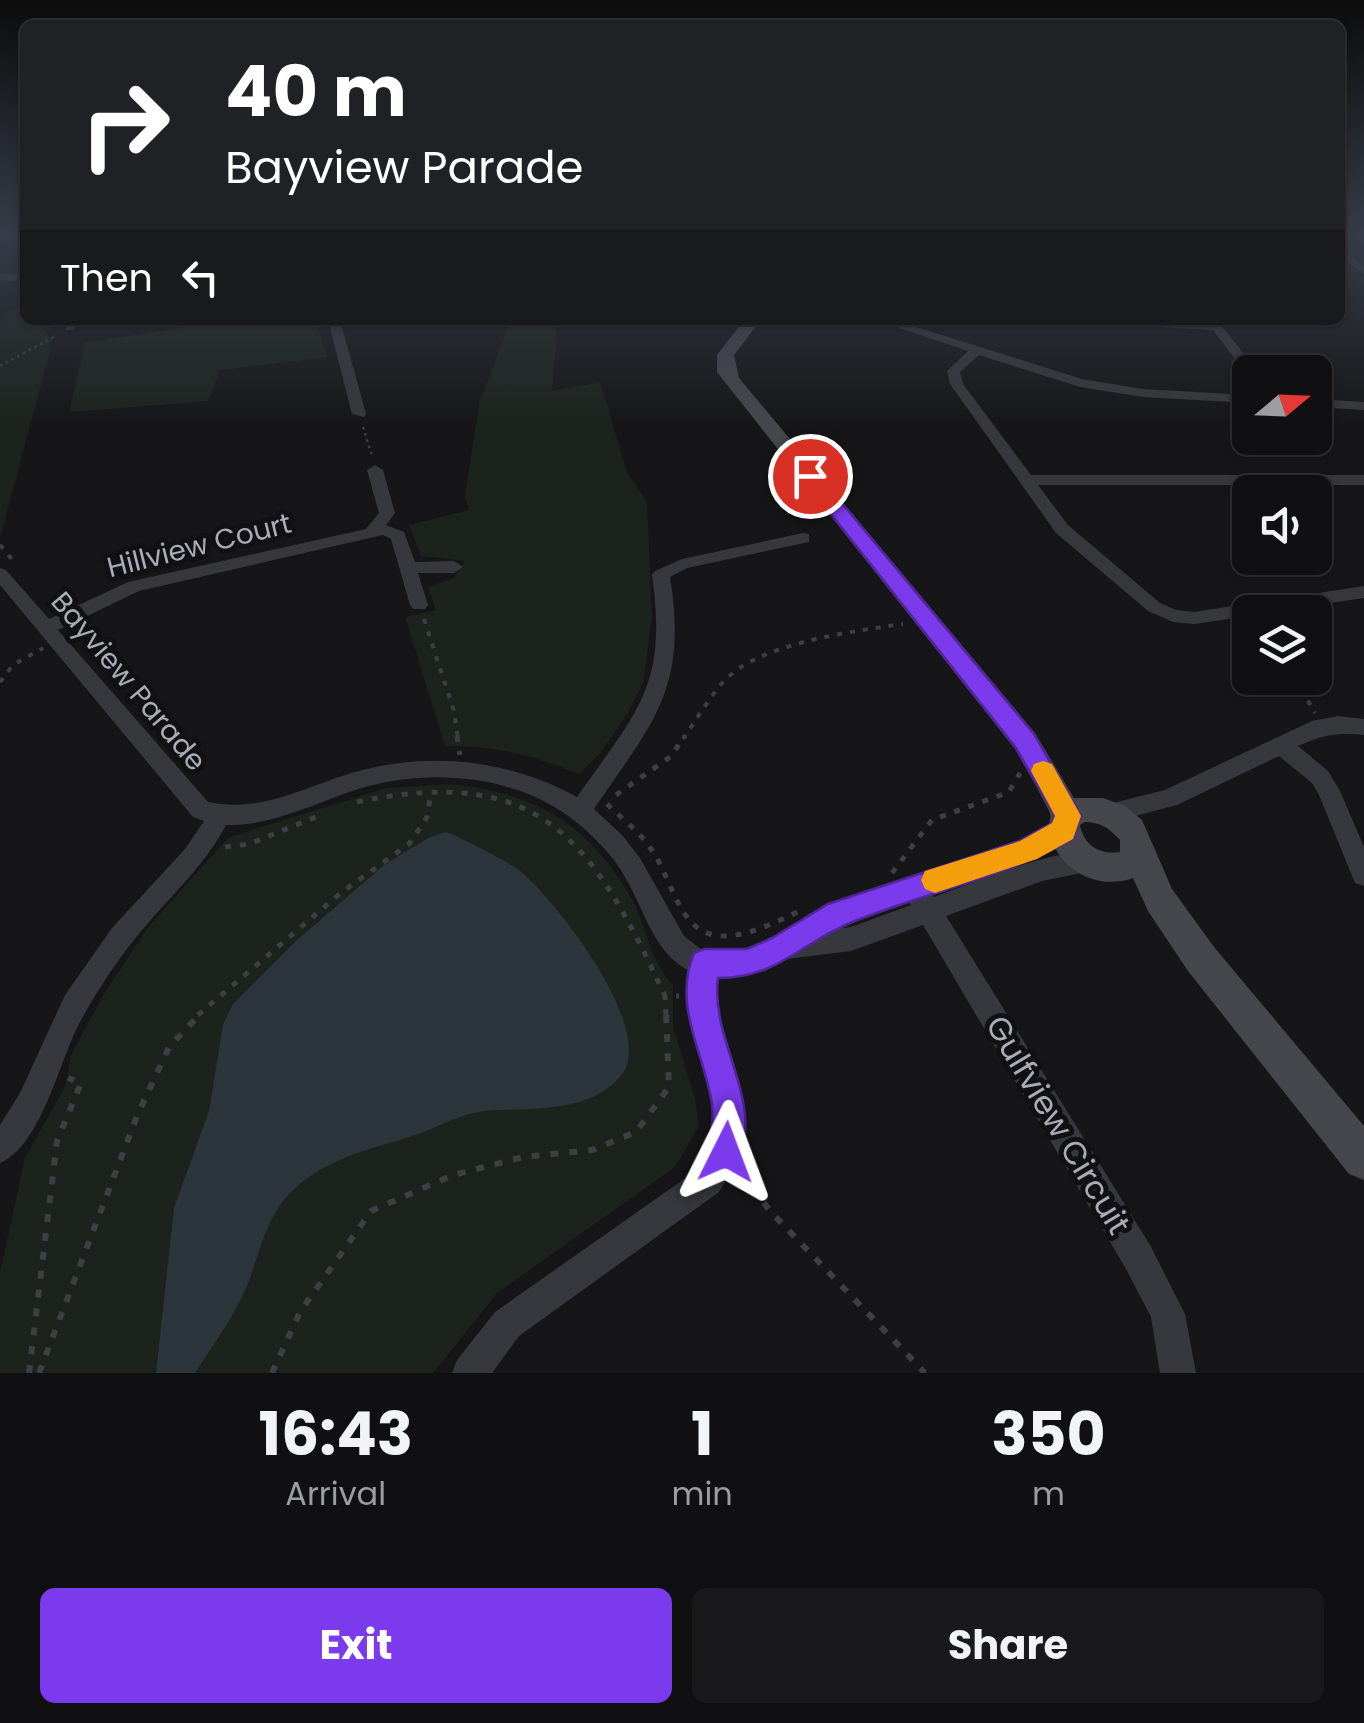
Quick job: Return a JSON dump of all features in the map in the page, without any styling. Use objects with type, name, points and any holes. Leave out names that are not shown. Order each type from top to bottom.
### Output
[{"type":"main road","points":[[748,325],[727,348],[722,361],[730,380],[1029,747],[1134,862],[1124,868],[1095,865]]},
{"type":"main road","points":[[743,392],[730,363],[759,325]]},
{"type":"main road","points":[[1101,825],[1071,848],[1200,959]]},
{"type":"main road","points":[[1101,825],[1200,959],[1364,1159]]},
{"type":"street","points":[[335,325],[359,414]]},
{"type":"street","points":[[909,325],[976,350],[1108,389],[1232,398]]},
{"type":"street","points":[[1215,325],[1239,355]]},
{"type":"street","points":[[976,350],[956,366],[953,375],[1024,480],[1074,540],[1154,607],[1173,616],[1194,618],[1364,592]]},
{"type":"street","points":[[1332,404],[1364,406]]},
{"type":"street","points":[[372,532],[387,514],[375,470]]},
{"type":"street","points":[[1024,480],[1364,480]]},
{"type":"street","points":[[372,532],[385,530],[398,536],[419,605]]},
{"type":"street","name":"Hillview Court","points":[[51,634],[134,586],[372,532]]},
{"type":"street","points":[[583,814],[642,718],[664,673],[662,575],[682,564],[803,538]]},
{"type":"street","points":[[408,568],[454,568]]},
{"type":"street","name":"Bayview Parade","points":[[0,574],[197,808],[219,816]]},
{"type":"street","points":[[783,948],[851,939],[921,899],[1027,850],[1169,798],[1328,725],[1364,727]]},
{"type":"street","points":[[1281,745],[1320,777],[1330,791],[1364,875]]},
{"type":"street","points":[[0,1148],[25,1118],[68,1018],[101,963],[142,912],[201,851],[219,816],[263,814],[390,773],[461,769],[516,779],[583,814],[605,832],[638,874],[672,944],[704,963],[747,963],[783,948],[838,914],[879,900],[921,899],[1042,870],[1095,865]]},
{"type":"street","name":"Gulfview Circuit","points":[[921,899],[1138,1257],[1168,1314],[1178,1373]]},
{"type":"street","points":[[470,1373],[506,1324],[700,1188],[726,1152],[731,1125],[728,1098],[706,1031],[700,997],[704,963]]},
{"type":"path","points":[[0,366],[69,325]]},
{"type":"path","points":[[359,414],[375,470]]},
{"type":"path","points":[[419,605],[454,711],[461,769]]},
{"type":"path","points":[[583,814],[670,757],[724,680],[746,664],[827,635],[928,622]]},
{"type":"path","points":[[0,682],[13,665],[51,634]]},
{"type":"path","points":[[1305,695],[1318,718]]},
{"type":"path","points":[[879,900],[898,862],[932,820],[1009,792],[1029,747]]},
{"type":"path","points":[[272,1373],[300,1312],[370,1211],[454,1175],[524,1157],[592,1150],[636,1132],[669,1087],[665,996],[629,917],[594,865],[560,832],[511,804],[461,790],[352,803]]},
{"type":"path","points":[[40,1373],[137,1116],[169,1047],[190,1022],[253,966],[342,892],[408,844],[427,817],[431,792]]},
{"type":"path","points":[[201,851],[249,844],[317,817]]},
{"type":"path","points":[[665,996],[700,997]]},
{"type":"path","points":[[28,1373],[57,1142],[81,1083],[45,1068]]},
{"type":"path","points":[[726,1152],[770,1212],[925,1373]]},
{"type":"shaded area","points":[[20,306],[20,325],[56,325],[45,332],[51,338],[51,347],[0,538],[0,315]]},
{"type":"shaded area","points":[[200,325],[317,325],[328,357],[220,370],[208,401],[69,412],[85,343]]},
{"type":"shaded area","points":[[509,325],[558,325],[552,391],[600,382],[627,472],[647,502],[652,617],[643,683],[626,716],[579,774],[513,753],[445,746],[405,617],[436,610],[428,587],[454,578],[465,561],[421,556],[409,525],[469,510],[465,497],[479,403]]},
{"type":"shaded area","points":[[452,784],[508,795],[554,815],[594,847],[629,894],[658,964],[673,985],[673,1027],[695,1099],[699,1126],[675,1167],[497,1293],[433,1373],[0,1373],[0,1273],[25,1158],[65,1087],[71,1055],[104,994],[149,926],[229,837],[387,788]]},
{"type":"shaded area","points":[[446,832],[519,870],[577,936],[615,999],[626,1030],[629,1056],[620,1077],[591,1098],[556,1107],[474,1113],[354,1154],[314,1174],[279,1207],[243,1295],[195,1373],[156,1373],[174,1208],[209,1111],[223,1025],[233,1004],[295,942],[384,865],[430,837]]},
{"type":"slow traffic","points":[[935,880],[1027,850],[1063,831],[1068,816],[1043,771]]},
{"type":"route","points":[[726,1152],[731,1125],[728,1098],[703,1015],[700,997],[704,963],[747,963],[783,948],[838,914],[1027,850],[1063,831],[1068,816],[1025,741],[810,476]]}]
